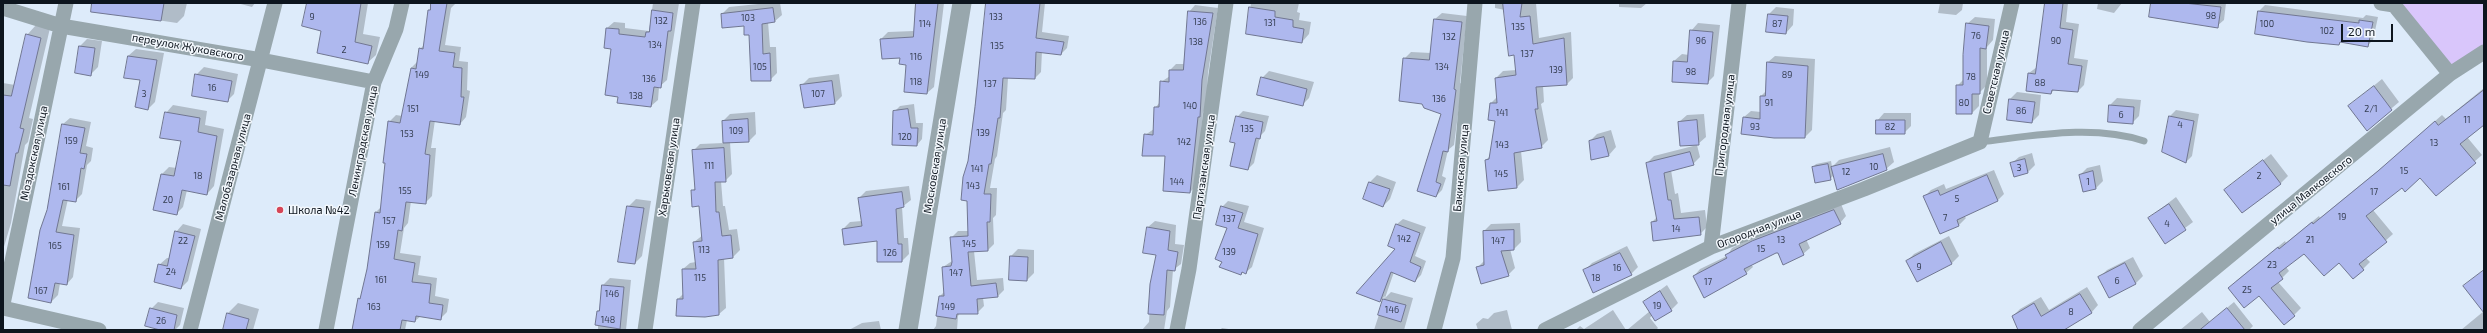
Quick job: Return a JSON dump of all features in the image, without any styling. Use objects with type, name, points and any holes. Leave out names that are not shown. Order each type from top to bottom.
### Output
[{"type":"street","name":"Моздокская улица","points":[[3,304],[66,3]]},
{"type":"street","name":"Малобазарная улица","points":[[190,330],[275,3]]},
{"type":"street","name":"Ленинградская улица","points":[[326,330],[374,82],[396,29],[402,3]]},
{"type":"street","name":"Харьковская улица","points":[[645,330],[693,3]]},
{"type":"street","name":"Московская улица","points":[[908,330],[962,3]]},
{"type":"street","name":"Партизанская улица","points":[[1177,330],[1189,270],[1226,3]]},
{"type":"street","name":"Бакинская улица","points":[[1434,330],[1453,258],[1475,3]]},
{"type":"street","name":"Пригородная улица","points":[[1711,247],[1739,3]]},
{"type":"street","name":"Советская улица","points":[[1980,142],[2012,3]]},
{"type":"street","points":[[2381,3],[2394,5],[2450,74]]},
{"type":"street","name":"переулок Жуковского","points":[[3,8],[61,26],[261,60],[374,82]]},
{"type":"street","name":"улица Маяковского","points":[[2140,330],[2450,74],[2484,52]]},
{"type":"street","name":"Огородная улица","points":[[1545,330],[1711,247],[1980,142]]},
{"type":"street","points":[[3,308],[99,330]]},
{"type":"lane","points":[[1980,142],[2052,133],[2123,134],[2144,141]]},
{"type":"shaded area","points":[[2397,3],[2484,3],[2484,52],[2450,74]]},
{"type":"building","points":[[92,3],[164,3],[161,21],[91,12]]},
{"type":"building","points":[[307,3],[361,3],[355,42],[372,46],[368,64],[317,53],[321,31],[302,26]]},
{"type":"building","points":[[431,3],[447,3],[439,51],[455,53],[453,67],[462,68],[461,97],[464,97],[460,125],[430,121],[425,154],[430,155],[426,204],[406,202],[402,231],[398,230],[394,259],[415,263],[412,282],[431,284],[429,303],[443,305],[441,320],[416,316],[415,322],[402,320],[400,330],[352,330],[358,298],[360,299],[367,269],[375,212],[380,213],[385,163],[383,163],[388,121],[400,123],[411,68],[416,69],[419,48],[423,49],[428,10],[430,10]]},
{"type":"building","points":[[916,3],[938,3],[927,94],[904,92],[906,65],[899,64],[900,58],[882,59],[880,39],[913,37]]},
{"type":"building","points":[[986,3],[1040,3],[1036,38],[1064,42],[1061,55],[1036,52],[1035,79],[1003,78],[1000,118],[998,118],[991,164],[989,164],[984,194],[991,194],[990,222],[987,222],[988,251],[968,252],[971,286],[996,283],[998,297],[977,299],[978,314],[957,314],[956,319],[936,316],[939,296],[944,296],[942,267],[951,266],[952,262],[950,237],[968,236],[967,201],[961,200],[963,177],[968,161],[975,107]]},
{"type":"building","points":[[1503,3],[1522,3],[1520,17],[1530,16],[1533,44],[1564,38],[1567,85],[1536,87],[1538,109],[1535,109],[1542,148],[1514,153],[1517,188],[1488,191],[1485,160],[1489,159],[1495,121],[1488,120],[1490,103],[1497,103],[1495,78],[1516,75],[1514,55],[1509,56]]},
{"type":"building","points":[[2045,3],[2063,3],[2060,28],[2073,30],[2068,64],[2082,66],[2078,92],[2052,90],[2051,94],[2026,91],[2028,73],[2035,74]]},
{"type":"building","points":[[2151,3],[2184,3],[2221,7],[2218,28],[2149,17]]},
{"type":"building","points":[[1249,7],[1275,11],[1275,17],[1293,20],[1293,27],[1304,29],[1302,43],[1246,34]]},
{"type":"building","points":[[773,8],[775,22],[762,24],[763,54],[770,53],[771,81],[751,81],[749,35],[744,35],[744,26],[722,28],[721,14]]},
{"type":"building","points":[[652,10],[673,13],[671,31],[668,31],[661,88],[654,87],[651,107],[617,103],[618,97],[605,95],[611,49],[604,48],[606,28],[619,29],[619,34],[645,37],[646,32],[649,32]]},
{"type":"building","points":[[1188,11],[1213,13],[1202,80],[1200,117],[1198,117],[1190,193],[1163,191],[1165,156],[1142,156],[1144,134],[1153,135],[1154,107],[1159,107],[1160,81],[1169,82],[1169,70],[1183,70]]},
{"type":"building","points":[[2258,11],[2359,23],[2359,20],[2373,22],[2368,47],[2340,42],[2339,45],[2307,42],[2255,34]]},
{"type":"building","points":[[1768,14],[1788,16],[1786,34],[1766,32]]},
{"type":"building","points":[[1434,19],[1462,22],[1454,89],[1456,90],[1448,152],[1443,151],[1436,182],[1441,184],[1436,197],[1417,191],[1441,114],[1424,108],[1422,104],[1399,101],[1403,58],[1429,60]]},
{"type":"building","points":[[1966,23],[1989,26],[1986,49],[1980,48],[1980,94],[1972,94],[1972,114],[1956,114],[1956,85],[1963,85],[1963,55]]},
{"type":"building","points":[[1690,30],[1713,32],[1708,84],[1672,82],[1673,61],[1687,62]]},
{"type":"building","points":[[26,34],[41,38],[20,128],[24,129],[18,153],[16,153],[10,186],[3,185],[3,95],[11,96]]},
{"type":"building","points":[[79,46],[95,48],[91,76],[75,73]]},
{"type":"building","points":[[128,56],[157,60],[148,110],[135,107],[140,80],[124,78]]},
{"type":"building","points":[[1767,62],[1808,66],[1805,138],[1774,138],[1741,134],[1743,117],[1760,119],[1760,96],[1765,96]]},
{"type":"building","points":[[195,74],[232,81],[228,102],[192,96]]},
{"type":"building","points":[[1261,77],[1307,89],[1303,106],[1257,95]]},
{"type":"building","points":[[832,81],[835,104],[804,108],[800,85]]},
{"type":"building","points":[[2374,86],[2392,110],[2367,131],[2348,106]]},
{"type":"building","points":[[2484,90],[2484,125],[2460,144],[2476,163],[2436,196],[2420,178],[2405,192],[2402,188],[2366,216],[2387,242],[2359,264],[2364,270],[2353,279],[2339,263],[2324,276],[2304,254],[2279,273],[2283,279],[2271,288],[2295,316],[2284,325],[2259,296],[2244,308],[2228,288],[2278,247],[2279,249],[2312,222],[2313,224],[2378,171],[2435,121],[2438,125]]},
{"type":"building","points":[[2009,99],[2035,102],[2032,123],[2007,120]]},
{"type":"building","points":[[2109,105],[2134,107],[2133,124],[2108,122]]},
{"type":"building","points":[[908,109],[911,128],[918,128],[917,146],[892,145],[893,111]]},
{"type":"building","points":[[165,112],[200,118],[198,132],[217,136],[207,195],[182,190],[177,215],[153,210],[161,174],[174,176],[181,141],[160,138]]},
{"type":"building","points":[[1236,116],[1263,122],[1260,139],[1256,138],[1248,170],[1230,166],[1235,143],[1230,142]]},
{"type":"building","points":[[2169,116],[2194,121],[2186,163],[2162,152]]},
{"type":"building","points":[[748,119],[749,142],[723,143],[722,121]]},
{"type":"building","points":[[1697,120],[1699,145],[1680,146],[1678,122]]},
{"type":"building","points":[[1876,120],[1905,120],[1905,134],[1876,134]]},
{"type":"building","points":[[62,124],[85,128],[80,153],[87,154],[84,169],[81,168],[76,202],[63,200],[56,232],[74,235],[67,285],[55,283],[51,303],[28,298],[40,230],[47,210]]},
{"type":"building","points":[[1604,137],[1609,156],[1591,160],[1589,141]]},
{"type":"building","points":[[724,148],[726,182],[715,182],[716,212],[719,212],[722,236],[731,235],[733,258],[718,260],[719,315],[705,317],[676,316],[677,299],[683,299],[682,269],[696,269],[693,242],[702,241],[699,206],[692,207],[691,190],[695,190],[692,150]]},
{"type":"building","points":[[1690,152],[1694,165],[1664,173],[1668,200],[1671,200],[1674,219],[1699,217],[1701,235],[1653,241],[1651,222],[1657,221],[1646,163]]},
{"type":"building","points":[[1883,154],[1887,170],[1837,190],[1831,167]]},
{"type":"building","points":[[2025,159],[2028,173],[2014,177],[2010,163]]},
{"type":"building","points":[[2263,160],[2281,184],[2242,213],[2224,190]]},
{"type":"building","points":[[1828,164],[1831,180],[1815,183],[1812,167]]},
{"type":"building","points":[[2093,171],[2096,189],[2083,192],[2079,175]]},
{"type":"building","points":[[1987,175],[1998,201],[1957,220],[1959,226],[1940,234],[1923,196],[1938,190],[1940,195]]},
{"type":"building","points":[[1369,182],[1390,189],[1383,207],[1363,199]]},
{"type":"building","points":[[902,192],[904,207],[896,209],[898,244],[902,244],[902,262],[877,262],[877,241],[844,245],[842,229],[862,226],[858,198]]},
{"type":"building","points":[[2169,204],[2186,230],[2165,244],[2148,218]]},
{"type":"building","points":[[627,206],[644,208],[635,264],[618,262]]},
{"type":"building","points":[[1221,206],[1243,213],[1238,228],[1258,234],[1246,274],[1242,272],[1241,275],[1219,267],[1222,262],[1215,259],[1227,228],[1216,225]]},
{"type":"building","points":[[1834,210],[1841,224],[1799,244],[1804,255],[1783,265],[1778,253],[1776,253],[1744,269],[1747,274],[1704,298],[1693,276],[1727,258],[1725,255],[1752,241]]},
{"type":"building","points":[[1396,224],[1420,233],[1410,262],[1421,267],[1415,282],[1391,272],[1380,302],[1356,293],[1395,249],[1388,246]]},
{"type":"building","points":[[1147,227],[1170,231],[1168,250],[1178,252],[1175,271],[1167,270],[1164,315],[1148,314],[1150,284],[1156,255],[1143,253]]},
{"type":"building","points":[[1514,230],[1514,250],[1501,251],[1509,276],[1481,284],[1476,267],[1484,265],[1483,231]]},
{"type":"building","points":[[175,231],[195,236],[181,289],[154,282],[158,264],[167,266]]},
{"type":"building","points":[[1941,242],[1952,264],[1917,282],[1906,261]]},
{"type":"building","points":[[1620,253],[1632,275],[1593,293],[1583,270]]},
{"type":"building","points":[[1010,256],[1028,257],[1027,281],[1009,280]]},
{"type":"building","points":[[2125,263],[2136,284],[2109,298],[2098,277]]},
{"type":"building","points":[[2484,270],[2484,313],[2463,286]]},
{"type":"building","points":[[602,285],[624,287],[620,329],[595,325],[597,311],[599,311]]},
{"type":"building","points":[[1660,291],[1672,311],[1655,321],[1643,302]]},
{"type":"building","points":[[2080,294],[2092,313],[2064,330],[2018,330],[2012,316],[2034,303],[2041,316]]},
{"type":"building","points":[[1383,299],[1406,305],[1401,322],[1378,315]]},
{"type":"building","points":[[150,308],[177,315],[174,330],[160,330],[145,326]]},
{"type":"building","points":[[2227,308],[2245,330],[2200,330]]},
{"type":"building","points":[[227,313],[249,319],[246,330],[223,330]]},
{"type":"place","name":"Школа №42","points":[[280,210]]}]
